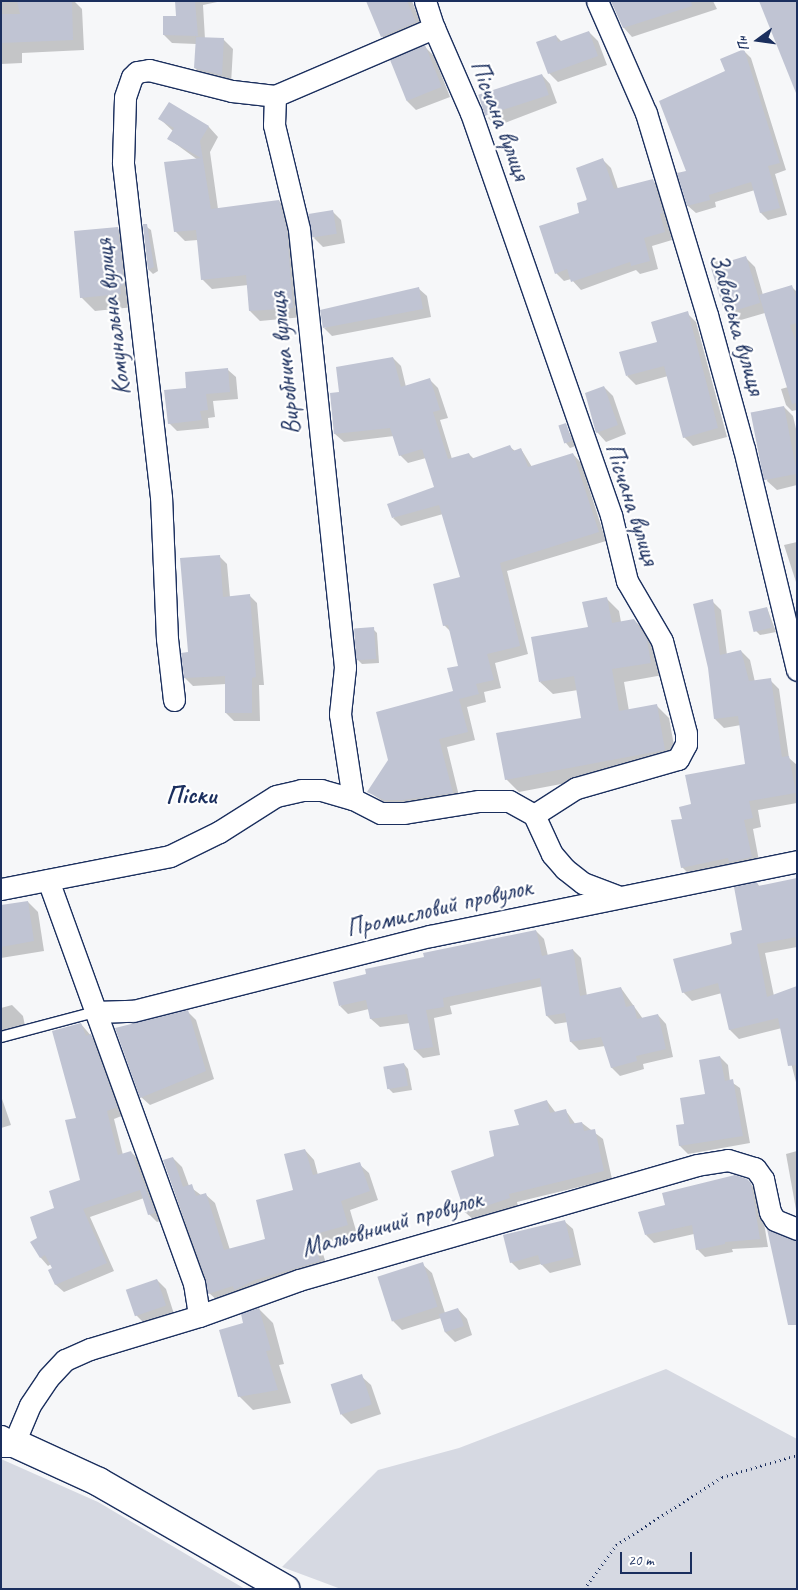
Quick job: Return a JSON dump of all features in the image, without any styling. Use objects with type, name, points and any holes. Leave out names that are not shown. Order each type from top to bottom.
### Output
[{"type":"street","name":"Пісчана вулиця","points":[[425,1],[434,28],[472,113],[610,515],[627,581],[662,641],[686,732],[686,744],[678,759],[576,788],[534,815]]},
{"type":"street","name":"Заводська вулиця","points":[[597,1],[646,113],[707,315],[744,449],[797,670]]},
{"type":"street","points":[[275,96],[434,28]]},
{"type":"street","name":"Комунальна вулиця","points":[[174,700],[167,639],[161,497],[123,162],[125,96],[132,77],[137,72],[149,70],[232,91],[275,96]]},
{"type":"street","name":"Виробнича вулиця","points":[[275,96],[274,125],[299,229],[345,667],[340,714],[353,799]]},
{"type":"street","points":[[1,889],[170,856],[219,832],[276,796],[300,790],[321,790],[353,799],[381,813],[404,813],[479,801],[509,801],[534,815],[552,854],[565,869],[583,883],[617,896]]},
{"type":"street","name":"Промисловий провулок","points":[[95,1012],[133,1011],[430,936],[617,896],[646,894],[797,862]]},
{"type":"street","points":[[48,880],[194,1284],[198,1316]]},
{"type":"street","name":"Мальовничий провулок","points":[[6,1441],[48,1378],[65,1360],[90,1349],[198,1316],[299,1280],[697,1166],[728,1160],[755,1168],[763,1178],[770,1212],[776,1220],[797,1229]]},
{"type":"street","points":[[6,1441],[99,1482],[285,1589]]},
{"type":"lane","points":[[1,1037],[95,1012]]},
{"type":"path","points":[[584,1589],[616,1546],[722,1477],[797,1455]]},
{"type":"shaded area","points":[[666,1369],[797,1439],[797,1589],[341,1589],[282,1567],[378,1470],[459,1448]]},
{"type":"shaded area","points":[[1,1459],[98,1502],[245,1589],[1,1589]]},
{"type":"building","points":[[17,1],[72,1],[73,40],[1,43],[1,14],[20,14]]},
{"type":"building","points":[[175,1],[195,1],[198,36],[163,35],[163,16],[176,16]]},
{"type":"building","points":[[366,1],[407,1],[416,22],[381,37]]},
{"type":"building","points":[[611,1],[691,1],[692,6],[623,28]]},
{"type":"building","points":[[759,1],[797,1],[797,93],[796,93]]},
{"type":"building","points":[[589,31],[598,56],[548,74],[536,42],[556,35],[558,42]]},
{"type":"building","points":[[196,37],[224,38],[222,75],[194,68]]},
{"type":"building","points":[[425,45],[442,87],[407,101],[390,59]]},
{"type":"building","points":[[744,49],[780,163],[768,166],[780,208],[760,213],[751,182],[709,195],[710,200],[687,206],[677,173],[686,171],[659,101],[725,71],[720,59]]},
{"type":"building","points":[[542,74],[549,95],[485,116],[478,95]]},
{"type":"building","points":[[169,102],[209,126],[200,141],[211,209],[279,200],[287,231],[293,308],[249,311],[246,275],[201,280],[196,230],[174,232],[164,162],[201,158],[167,139],[174,128],[158,119]]},
{"type":"building","points":[[603,158],[614,189],[653,179],[663,213],[660,214],[665,232],[644,238],[650,261],[631,266],[630,262],[571,282],[567,269],[555,274],[539,226],[579,213],[577,203],[587,200],[576,168]]},
{"type":"building","points":[[333,210],[337,234],[312,238],[308,214]]},
{"type":"building","points":[[143,224],[147,224],[154,267],[148,270]]},
{"type":"building","points":[[118,227],[124,284],[120,287],[121,294],[80,298],[74,231]]},
{"type":"building","points":[[746,256],[760,303],[725,314],[711,267]]},
{"type":"building","points":[[792,285],[797,302],[797,323],[790,325],[797,345],[797,403],[792,404],[759,295]]},
{"type":"building","points":[[419,287],[423,309],[323,328],[320,310]]},
{"type":"building","points":[[688,311],[718,428],[683,438],[664,366],[626,376],[619,352],[657,342],[651,322]]},
{"type":"building","points":[[393,357],[401,387],[430,378],[440,410],[433,412],[448,459],[469,453],[471,459],[510,445],[513,451],[521,448],[528,467],[573,453],[599,532],[500,563],[520,646],[487,654],[494,680],[476,684],[479,694],[459,699],[468,732],[439,739],[453,793],[403,800],[384,800],[367,792],[388,760],[376,712],[453,691],[447,668],[458,666],[448,625],[443,626],[433,584],[460,577],[439,505],[392,518],[387,504],[434,487],[422,449],[399,456],[390,428],[334,434],[330,393],[339,392],[336,367]]},
{"type":"building","points":[[228,368],[230,392],[206,394],[208,410],[200,411],[202,420],[168,424],[164,390],[186,388],[185,372]]},
{"type":"building","points":[[604,386],[618,425],[596,433],[585,393]]},
{"type":"building","points":[[784,406],[797,474],[764,480],[751,412]]},
{"type":"building","points":[[566,423],[572,441],[564,444],[558,425]]},
{"type":"building","points":[[220,555],[223,597],[250,594],[256,677],[252,678],[252,713],[225,713],[225,676],[184,678],[181,653],[188,652],[180,558]]},
{"type":"building","points":[[607,597],[612,623],[634,619],[647,640],[651,663],[612,669],[619,711],[657,704],[665,750],[505,780],[496,733],[581,718],[574,676],[539,682],[531,637],[588,627],[582,602]]},
{"type":"building","points":[[713,599],[720,655],[741,650],[749,681],[771,678],[782,757],[789,756],[796,793],[749,801],[753,818],[744,820],[752,857],[729,862],[728,858],[681,868],[671,820],[682,819],[679,807],[691,804],[685,775],[745,764],[738,716],[714,719],[708,668],[693,604]]},
{"type":"building","points":[[767,607],[772,627],[754,632],[749,612]]},
{"type":"building","points":[[374,627],[376,659],[356,660],[354,628]]},
{"type":"building","points":[[797,878],[797,937],[757,944],[767,997],[797,986],[797,1065],[788,1066],[778,1018],[729,1030],[718,983],[682,993],[673,959],[732,944],[730,933],[742,930],[734,887],[757,882],[758,886]]},
{"type":"building","points":[[28,901],[34,941],[1,947],[1,905]]},
{"type":"building","points":[[536,930],[542,956],[573,949],[580,996],[621,987],[626,1007],[634,1005],[637,1019],[658,1014],[666,1049],[636,1056],[637,1061],[611,1068],[601,1037],[570,1042],[565,1013],[546,1016],[540,978],[443,998],[444,1007],[426,1010],[433,1047],[414,1050],[407,1014],[370,1019],[366,1000],[339,1006],[333,982],[366,974],[365,969],[424,957],[423,953]]},
{"type":"building","points":[[188,1010],[206,1071],[140,1098],[115,1028]]},
{"type":"building","points":[[81,1023],[86,1036],[91,1034],[117,1107],[107,1111],[118,1155],[131,1151],[155,1213],[148,1215],[140,1190],[83,1209],[107,1263],[55,1285],[48,1270],[52,1268],[45,1255],[40,1258],[30,1242],[37,1238],[30,1217],[54,1208],[49,1191],[80,1180],[65,1120],[76,1118],[52,1031]]},
{"type":"building","points":[[720,1056],[725,1081],[733,1079],[743,1136],[679,1146],[676,1125],[684,1124],[680,1098],[705,1094],[699,1060]]},
{"type":"building","points":[[404,1063],[408,1086],[387,1089],[383,1067]]},
{"type":"building","points":[[547,1100],[550,1113],[566,1109],[570,1124],[582,1122],[584,1131],[595,1129],[604,1171],[509,1194],[510,1198],[465,1213],[451,1171],[494,1156],[489,1131],[519,1125],[514,1110]]},
{"type":"building","points":[[305,1149],[313,1175],[360,1162],[370,1191],[341,1201],[348,1225],[312,1235],[320,1261],[255,1280],[234,1290],[233,1286],[208,1294],[206,1279],[163,1160],[173,1157],[183,1187],[192,1184],[196,1196],[206,1193],[224,1250],[265,1239],[256,1200],[293,1190],[284,1154]]},
{"type":"building","points":[[735,1175],[747,1179],[751,1183],[760,1239],[725,1242],[725,1244],[696,1250],[692,1225],[645,1235],[638,1212],[665,1205],[662,1193]]},
{"type":"building","points":[[565,1220],[574,1257],[541,1265],[538,1255],[510,1263],[503,1235]]},
{"type":"building","points":[[767,1229],[797,1241],[797,1325],[788,1325]]},
{"type":"building","points":[[423,1262],[438,1307],[392,1322],[377,1277]]},
{"type":"building","points":[[157,1279],[166,1305],[135,1316],[126,1290]]},
{"type":"building","points":[[259,1308],[271,1350],[266,1351],[278,1390],[238,1397],[219,1330],[243,1323],[241,1314]]},
{"type":"building","points":[[458,1308],[464,1326],[445,1332],[439,1314]]},
{"type":"building","points":[[362,1374],[372,1404],[341,1415],[331,1384]]},
{"type":"district","name":"Піски","points":[[191,795]]}]
